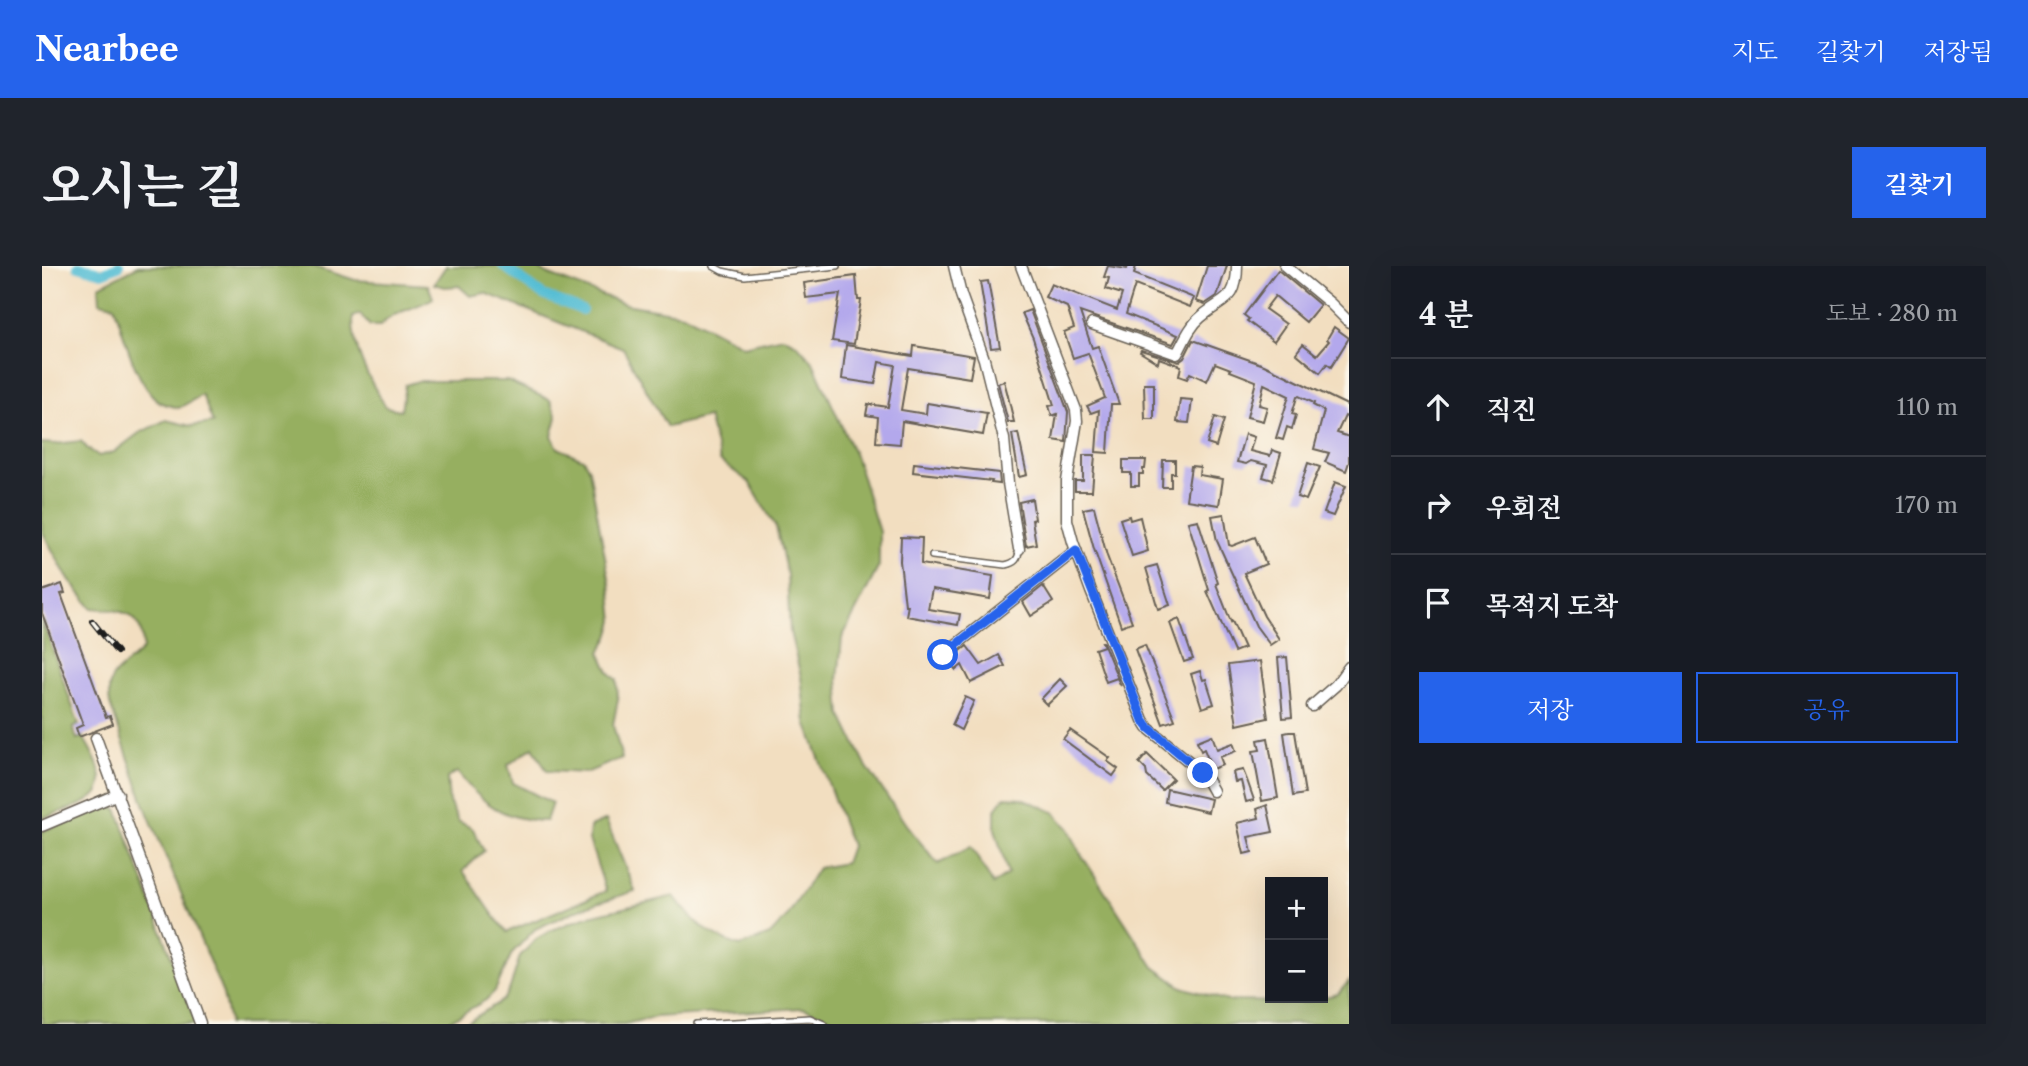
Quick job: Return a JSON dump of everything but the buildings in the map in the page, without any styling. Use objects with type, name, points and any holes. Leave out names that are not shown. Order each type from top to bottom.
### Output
[{"type":"street","points":[[954,266],[961,295],[984,359],[1004,439],[1019,549]]},
{"type":"street","points":[[1021,266],[1076,410],[1077,421],[1066,504],[1067,520],[1076,550],[1143,720],[1203,773],[1213,791]]},
{"type":"street","points":[[1092,324],[1177,354],[1190,329],[1201,317],[1224,303],[1233,291],[1237,266]]},
{"type":"street","points":[[1285,266],[1330,303],[1349,323]]},
{"type":"street","points":[[943,655],[1076,550]]},
{"type":"street","points":[[1312,706],[1336,685],[1349,667]]},
{"type":"street","points":[[96,738],[200,1023]]},
{"type":"street","points":[[42,826],[118,794]]},
{"type":"lane","points":[[713,266],[745,276],[837,266]]},
{"type":"lane","points":[[932,556],[1005,565],[1013,563],[1019,556],[1019,549]]},
{"type":"lane","points":[[696,1024],[810,1018],[824,1024]]},
{"type":"green space","points":[[138,266],[312,266],[355,280],[428,285],[433,298],[392,316],[380,326],[370,326],[360,314],[353,317],[359,352],[386,407],[401,410],[405,385],[418,381],[507,381],[550,400],[557,417],[552,436],[558,448],[583,459],[589,469],[614,621],[600,652],[609,672],[617,680],[618,699],[613,725],[622,758],[586,773],[547,771],[533,747],[508,765],[513,783],[552,803],[546,821],[518,817],[495,808],[476,793],[457,772],[447,778],[449,802],[458,821],[473,829],[484,851],[463,871],[507,932],[606,891],[589,840],[590,827],[606,820],[635,891],[582,908],[535,929],[512,953],[495,991],[486,1000],[444,1024],[227,1024],[229,1023],[223,994],[146,809],[110,704],[110,684],[113,677],[143,649],[140,627],[130,615],[92,608],[67,577],[42,531],[42,443],[81,441],[99,456],[114,452],[139,433],[166,420],[191,426],[213,423],[202,395],[179,408],[160,402],[150,392],[136,369],[114,305],[100,302],[99,286]]},
{"type":"green space","points":[[446,266],[535,266],[547,274],[625,304],[683,314],[743,346],[783,337],[797,344],[813,362],[856,458],[879,532],[879,566],[842,638],[838,680],[841,714],[865,764],[907,826],[938,864],[971,847],[993,884],[1008,874],[995,829],[995,810],[1005,797],[1022,798],[1054,812],[1069,829],[1079,851],[1154,967],[1182,987],[1228,1001],[1328,1003],[1328,996],[1338,994],[1349,981],[1349,1024],[847,1024],[803,1008],[656,1017],[624,1024],[464,1024],[503,1000],[510,988],[520,956],[536,939],[552,930],[585,917],[674,896],[702,927],[740,946],[770,935],[787,917],[818,868],[845,863],[851,846],[806,722],[801,677],[790,632],[787,575],[776,527],[749,482],[720,461],[708,417],[667,427],[623,348],[485,293],[470,296],[459,286],[445,287],[434,284]]},
{"type":"green space","points":[[42,620],[79,725],[73,728],[77,739],[83,737],[94,757],[101,785],[97,794],[88,801],[42,818]]},
{"type":"green space","points":[[112,807],[117,809],[196,1024],[42,1024],[42,831]]},
{"type":"waterway","points":[[78,266],[102,273],[119,266]]},
{"type":"waterway","points":[[503,266],[543,295],[582,310]]},
{"type":"railway","points":[[92,621],[117,652]]},
{"type":"route","points":[[943,655],[1076,550],[1143,720],[1203,773]]}]
